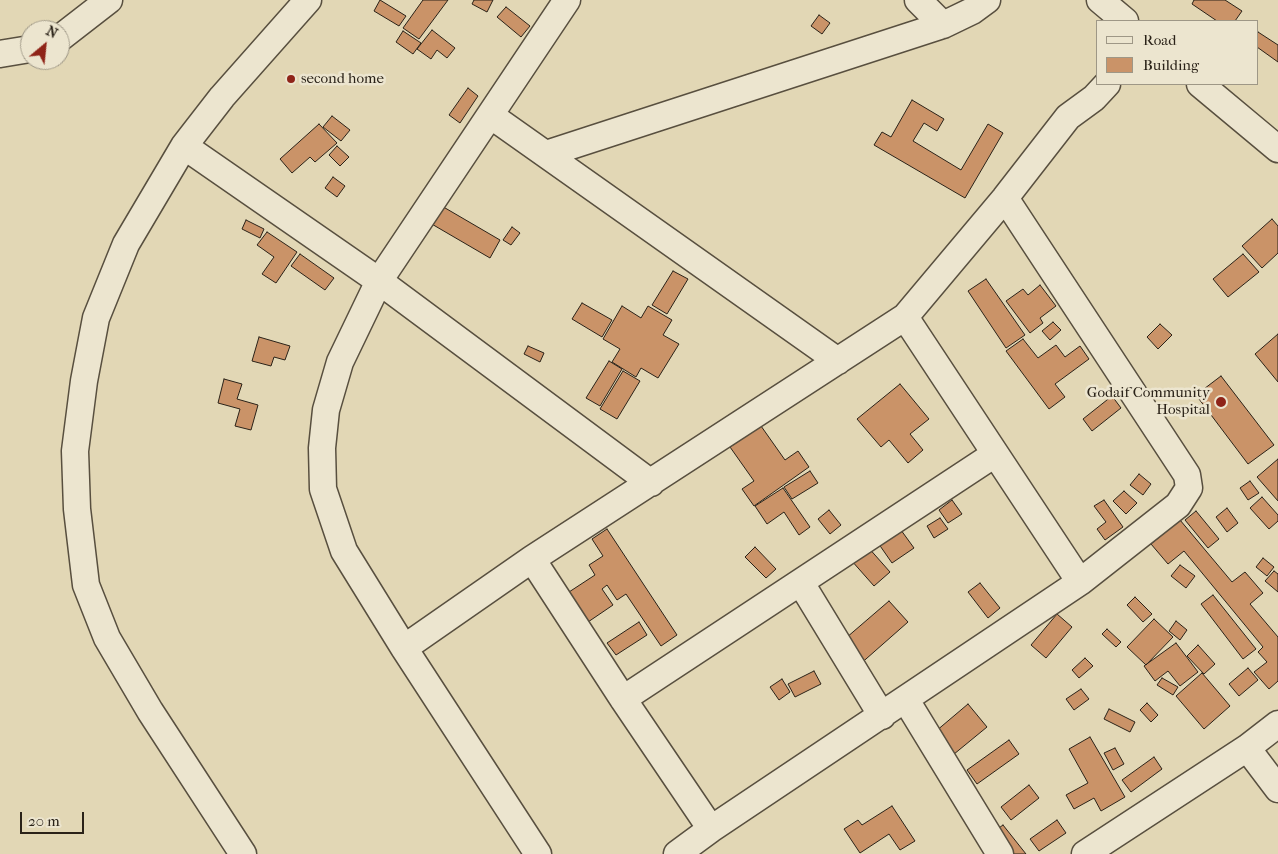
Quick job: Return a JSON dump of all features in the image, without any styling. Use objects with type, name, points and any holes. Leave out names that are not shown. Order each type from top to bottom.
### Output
[{"type":"street","points":[[70,30],[109,0]]},
{"type":"street","points":[[243,854],[150,711],[107,638],[86,585],[77,509],[75,451],[84,381],[96,318],[126,244],[184,146],[222,97],[308,0]]},
{"type":"street","points":[[538,854],[404,648],[344,551],[323,488],[322,448],[326,410],[340,362],[379,281],[567,0]]},
{"type":"street","points":[[918,0],[942,25]]},
{"type":"street","points":[[546,154],[942,25],[972,11],[987,0]]},
{"type":"street","points":[[1100,0],[1124,20]]},
{"type":"street","points":[[0,54],[20,51]]},
{"type":"street","points":[[404,648],[532,559],[905,317],[1005,198],[1068,116],[1094,98],[1106,85]]},
{"type":"street","points":[[1201,85],[1278,149]]},
{"type":"street","points":[[490,115],[838,361]]},
{"type":"street","points":[[184,146],[379,281],[651,483]]},
{"type":"street","points":[[677,854],[711,829],[1080,582],[1178,505],[1189,488],[1187,475],[1005,198]]},
{"type":"street","points":[[905,317],[1080,582]]},
{"type":"street","points":[[623,699],[995,454]]},
{"type":"street","points":[[532,559],[623,699],[711,829]]},
{"type":"street","points":[[801,583],[882,716]]},
{"type":"street","points":[[906,700],[1000,854]]},
{"type":"street","points":[[1085,854],[1247,748],[1278,724]]},
{"type":"street","points":[[1247,748],[1276,783]]},
{"type":"building","points":[[380,0],[406,16],[399,26],[374,11]]},
{"type":"building","points":[[423,0],[448,0],[419,39],[403,28]]},
{"type":"building","points":[[474,0],[493,0],[487,12],[472,4]]},
{"type":"building","points":[[1194,0],[1225,0],[1242,11],[1236,20],[1216,20],[1192,4]]},
{"type":"building","points":[[506,7],[530,26],[521,37],[497,17]]},
{"type":"building","points":[[819,15],[830,23],[822,34],[811,26]]},
{"type":"building","points":[[432,30],[455,48],[447,58],[437,50],[431,59],[417,49]]},
{"type":"building","points":[[403,31],[421,43],[413,54],[396,42]]},
{"type":"building","points":[[1258,32],[1278,45],[1278,62],[1258,48]]},
{"type":"building","points":[[468,88],[478,96],[460,123],[449,115]]},
{"type":"building","points":[[912,100],[944,119],[937,131],[924,123],[913,141],[961,170],[988,124],[1003,133],[965,198],[874,145],[882,132],[891,137]]},
{"type":"building","points":[[332,116],[350,130],[341,141],[323,127]]},
{"type":"building","points":[[319,124],[337,143],[315,162],[310,157],[292,173],[280,159]]},
{"type":"building","points":[[337,146],[349,157],[340,166],[329,155]]},
{"type":"building","points":[[333,177],[345,186],[337,197],[325,188]]},
{"type":"building","points":[[440,205],[500,240],[490,258],[430,223]]},
{"type":"building","points":[[1272,219],[1278,226],[1278,253],[1262,268],[1242,246]]},
{"type":"building","points":[[246,220],[264,229],[260,238],[242,229]]},
{"type":"building","points":[[512,227],[520,233],[511,245],[503,240]]},
{"type":"building","points":[[267,232],[297,252],[276,283],[262,274],[274,257],[257,245]]},
{"type":"building","points":[[300,254],[334,278],[325,290],[291,266]]},
{"type":"building","points":[[1243,254],[1259,272],[1228,297],[1213,279]]},
{"type":"building","points":[[673,271],[688,279],[667,314],[652,305]]},
{"type":"building","points":[[986,279],[1025,335],[1006,348],[968,291]]},
{"type":"building","points":[[1040,285],[1056,306],[1040,318],[1043,323],[1030,333],[1006,301],[1023,289],[1028,295]]},
{"type":"building","points":[[582,303],[612,320],[602,337],[572,319]]},
{"type":"building","points":[[622,306],[641,318],[648,306],[672,320],[663,335],[679,344],[658,378],[641,368],[636,377],[612,362],[620,349],[603,339]]},
{"type":"building","points":[[1053,322],[1061,330],[1050,340],[1042,331]]},
{"type":"building","points":[[1160,324],[1172,335],[1158,349],[1147,337]]},
{"type":"building","points":[[1278,334],[1278,382],[1255,354]]},
{"type":"building","points":[[259,337],[290,346],[285,360],[274,357],[271,366],[252,361]]},
{"type":"building","points":[[1023,339],[1038,358],[1056,345],[1065,357],[1080,346],[1089,359],[1055,384],[1065,397],[1049,409],[1006,351]]},
{"type":"building","points":[[528,346],[544,353],[540,362],[524,354]]},
{"type":"building","points":[[609,361],[622,369],[600,406],[586,398]]},
{"type":"building","points":[[623,371],[640,381],[617,419],[600,409]]},
{"type":"building","points":[[1221,376],[1274,445],[1248,464],[1196,395]]},
{"type":"building","points":[[224,379],[242,384],[237,399],[258,405],[251,430],[235,426],[240,409],[218,403]]},
{"type":"building","points":[[900,384],[929,419],[910,434],[923,450],[908,463],[889,440],[881,447],[857,419]]},
{"type":"building","points":[[1112,396],[1121,408],[1092,431],[1083,419]]},
{"type":"building","points":[[761,426],[785,460],[798,451],[809,467],[754,506],[742,489],[754,481],[730,447]]},
{"type":"building","points":[[1278,459],[1278,501],[1257,477]]},
{"type":"building","points":[[810,471],[818,483],[792,499],[784,487]]},
{"type":"building","points":[[1139,474],[1151,484],[1143,495],[1130,485]]},
{"type":"building","points":[[1250,481],[1259,493],[1248,500],[1240,488]]},
{"type":"building","points":[[783,488],[810,527],[799,535],[784,512],[767,524],[755,506]]},
{"type":"building","points":[[1124,491],[1137,503],[1126,514],[1113,501]]},
{"type":"building","points":[[1262,497],[1278,515],[1278,521],[1269,529],[1250,508]]},
{"type":"building","points":[[952,500],[962,514],[948,523],[939,510]]},
{"type":"building","points":[[1104,500],[1123,527],[1105,540],[1097,529],[1106,522],[1094,506]]},
{"type":"building","points":[[1227,508],[1238,523],[1227,532],[1216,517]]},
{"type":"building","points":[[829,510],[841,525],[830,534],[818,519]]},
{"type":"building","points":[[1196,511],[1219,539],[1208,548],[1185,520]]},
{"type":"building","points":[[940,518],[948,529],[934,538],[927,526]]},
{"type":"building","points":[[1180,520],[1232,582],[1245,572],[1263,593],[1250,604],[1278,637],[1278,681],[1269,689],[1254,672],[1267,662],[1258,652],[1263,647],[1184,551],[1168,564],[1151,544]]},
{"type":"building","points":[[898,526],[914,548],[892,563],[876,540]]},
{"type":"building","points":[[607,529],[677,635],[661,646],[626,594],[617,600],[607,585],[602,589],[613,605],[588,622],[569,592],[595,575],[589,565],[603,556],[592,539]]},
{"type":"building","points":[[867,546],[890,572],[874,586],[851,560]]},
{"type":"building","points":[[755,547],[776,569],[766,578],[745,557]]},
{"type":"building","points":[[1263,558],[1274,567],[1267,576],[1256,567]]},
{"type":"building","points":[[1180,565],[1195,576],[1186,588],[1171,576]]},
{"type":"building","points":[[1274,571],[1278,574],[1278,592],[1265,581]]},
{"type":"building","points":[[980,583],[1000,608],[988,618],[968,592]]},
{"type":"building","points":[[1213,595],[1256,649],[1243,659],[1201,604]]},
{"type":"building","points":[[1135,597],[1152,614],[1143,622],[1127,605]]},
{"type":"building","points":[[889,601],[908,622],[858,666],[839,644]]},
{"type":"building","points":[[1057,614],[1072,627],[1046,658],[1031,645]]},
{"type":"building","points":[[1154,619],[1173,637],[1146,665],[1127,647]]},
{"type":"building","points":[[1176,621],[1187,630],[1180,640],[1169,631]]},
{"type":"building","points":[[639,622],[647,635],[616,655],[607,643]]},
{"type":"building","points":[[1107,629],[1121,642],[1116,647],[1102,634]]},
{"type":"building","points":[[1176,643],[1198,672],[1180,686],[1168,671],[1155,681],[1144,666]]},
{"type":"building","points":[[1198,645],[1215,664],[1204,674],[1187,656]]},
{"type":"building","points":[[1085,658],[1093,666],[1079,678],[1072,670]]},
{"type":"building","points":[[1248,668],[1258,680],[1239,696],[1229,684]]},
{"type":"building","points":[[814,671],[821,684],[795,697],[788,684]]},
{"type":"building","points":[[1202,673],[1230,706],[1204,729],[1176,696]]},
{"type":"building","points":[[1162,678],[1178,687],[1173,695],[1157,685]]},
{"type":"building","points":[[782,679],[790,692],[779,700],[770,687]]},
{"type":"building","points":[[1081,689],[1089,699],[1074,710],[1066,699]]},
{"type":"building","points":[[1147,703],[1158,715],[1151,722],[1140,710]]},
{"type":"building","points":[[968,704],[987,727],[948,759],[929,737]]},
{"type":"building","points":[[1109,709],[1135,722],[1130,732],[1104,719]]},
{"type":"building","points":[[1090,737],[1125,797],[1101,811],[1094,798],[1074,809],[1066,795],[1088,783],[1069,749]]},
{"type":"building","points":[[1009,740],[1019,754],[977,784],[967,770]]},
{"type":"building","points":[[1115,748],[1124,764],[1113,770],[1104,753]]},
{"type":"building","points":[[1154,757],[1162,769],[1131,792],[1122,780]]},
{"type":"building","points":[[1029,785],[1039,798],[1011,820],[1001,807]]},
{"type":"building","points":[[892,806],[915,841],[900,850],[889,834],[860,853],[844,829],[858,820],[862,825]]},
{"type":"building","points":[[1057,820],[1066,833],[1039,851],[1030,839]]},
{"type":"building","points":[[1003,825],[1026,854],[1008,854],[992,833]]},
{"type":"place","name":"second home","points":[[291,79]]},
{"type":"place","name":"Godaif Community Hospital","points":[[1221,402]]}]
